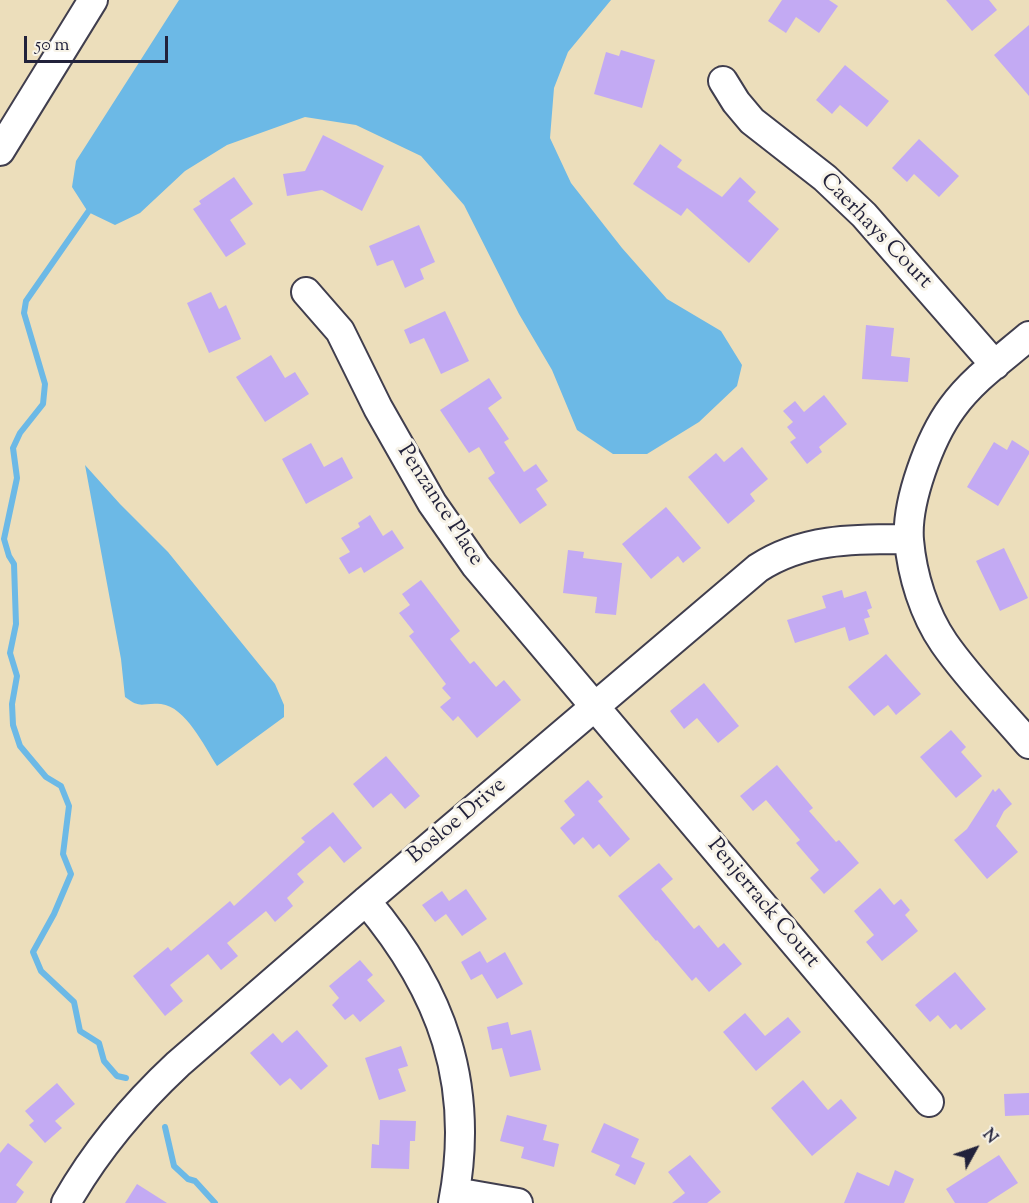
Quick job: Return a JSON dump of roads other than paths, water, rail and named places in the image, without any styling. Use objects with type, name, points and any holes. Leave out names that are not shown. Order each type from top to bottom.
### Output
[{"type":"street","points":[[0,151],[93,0]]},
{"type":"street","name":"Caerhays Court","points":[[723,81],[736,102],[752,121],[825,178],[864,215],[995,365]]},
{"type":"street","name":"Penzance Place","points":[[306,292],[340,330],[383,417],[432,503],[470,557],[594,706]]},
{"type":"street","points":[[1029,336],[967,390],[952,408],[934,438],[918,482],[909,538],[923,601],[940,636],[1029,744]]},
{"type":"street","name":"Bosloe Drive","points":[[66,1203],[101,1148],[150,1090],[366,901],[752,572],[779,556],[806,546],[840,540],[909,538]]},
{"type":"street","name":"Penjerrack Court","points":[[594,706],[929,1102]]},
{"type":"street","points":[[366,901],[394,936],[420,975],[433,1002],[451,1053],[456,1077],[460,1131],[454,1197],[518,1203]]},
{"type":"water","points":[[179,0],[611,0],[568,52],[554,88],[550,138],[571,183],[622,248],[667,299],[721,331],[742,365],[737,386],[699,422],[647,454],[613,454],[577,430],[552,370],[519,314],[464,205],[421,156],[356,125],[305,117],[227,145],[185,171],[140,213],[115,225],[88,212],[72,187],[76,161]]},
{"type":"water","points":[[85,465],[168,552],[275,684],[284,705],[284,717],[217,766],[194,729],[178,712],[161,704],[139,704],[125,697],[121,659]]},
{"type":"waterway","points":[[88,212],[26,301],[24,313],[45,384],[43,404],[20,433],[13,448],[17,478],[4,539],[14,564],[16,624],[10,653],[17,676],[12,704],[13,725],[20,746],[46,777],[61,786],[69,806],[63,854],[71,874],[54,914],[33,952],[41,971],[74,1002],[80,1031],[99,1043],[104,1061],[117,1076],[126,1078]]},
{"type":"waterway","points":[[165,1127],[174,1166],[188,1179],[195,1181],[215,1203]]}]
